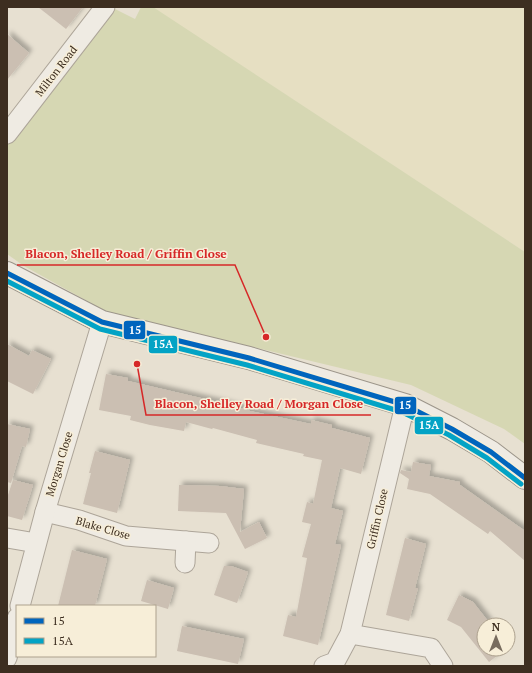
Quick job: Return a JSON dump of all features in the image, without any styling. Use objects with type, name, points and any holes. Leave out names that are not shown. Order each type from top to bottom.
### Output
[{"type":"street","name":"Milton Road","points":[[7,134],[105,7]]},
{"type":"street","points":[[7,273],[102,322],[249,358],[404,405],[459,433],[491,452],[525,478]]},
{"type":"street","name":"Morgan Close","points":[[20,605],[36,543],[102,322]]},
{"type":"street","name":"Griffin Close","points":[[324,666],[335,662],[350,634],[404,405]]},
{"type":"street","name":"Blake Close","points":[[45,512],[79,520],[126,536],[209,543]]},
{"type":"street","points":[[7,538],[36,543]]},
{"type":"street","points":[[185,563],[186,541]]},
{"type":"street","points":[[7,658],[16,622]]},
{"type":"street","points":[[350,634],[431,648],[443,666]]},
{"type":"shaded area","points":[[153,7],[525,7],[525,252],[155,9]]},
{"type":"green space","points":[[141,7],[153,7],[525,252],[525,444],[504,429],[411,385],[107,312],[24,266],[7,254],[7,145],[113,8],[135,19]]},
{"type":"building","points":[[38,7],[83,7],[66,29]]},
{"type":"building","points":[[7,34],[29,53],[7,80]]},
{"type":"building","points":[[7,344],[29,356],[32,350],[51,359],[33,394],[7,381]]},
{"type":"building","points":[[106,374],[128,378],[128,381],[235,406],[250,411],[311,424],[311,420],[332,425],[332,428],[370,438],[361,474],[340,468],[331,508],[343,511],[335,544],[341,545],[318,645],[283,636],[288,615],[296,617],[307,558],[302,557],[311,524],[302,522],[307,502],[313,504],[322,460],[303,456],[304,454],[256,443],[257,440],[213,428],[186,422],[184,431],[150,425],[130,420],[131,416],[99,410]]},
{"type":"building","points":[[7,424],[30,429],[26,447],[22,446],[11,483],[7,482]]},
{"type":"building","points":[[95,451],[130,460],[117,513],[83,504]]},
{"type":"building","points":[[413,462],[431,465],[429,476],[460,482],[460,485],[525,531],[525,561],[490,531],[488,534],[430,494],[407,489],[409,479],[400,473],[401,470],[411,472]]},
{"type":"building","points":[[13,480],[33,485],[22,520],[7,516],[7,498]]},
{"type":"building","points":[[179,485],[220,486],[244,489],[240,532],[259,522],[267,538],[245,549],[226,513],[178,511]]},
{"type":"building","points":[[405,538],[426,544],[415,588],[418,588],[409,621],[386,615]]},
{"type":"building","points":[[72,550],[107,559],[95,605],[58,605]]},
{"type":"building","points":[[224,566],[231,566],[248,572],[237,603],[214,595]]},
{"type":"building","points":[[147,580],[174,588],[168,609],[141,601]]},
{"type":"building","points":[[459,595],[473,602],[485,617],[476,617],[476,646],[461,627],[447,620]]},
{"type":"building","points":[[182,626],[244,639],[238,664],[177,651]]},
{"type":"building","points":[[485,657],[496,657],[489,662]]},
{"type":"transit line","name":"15","points":[[7,273],[102,322],[249,358],[405,405],[452,429],[491,452],[525,478]]},
{"type":"transit line","name":"15A","points":[[7,281],[100,329],[247,365],[402,412],[449,435],[487,458],[521,484]]},
{"type":"place","name":"Blacon, Shelley Road / Griffin Close","points":[[266,337]]},
{"type":"place","name":"Blacon, Shelley Road / Morgan Close","points":[[137,364]]}]
